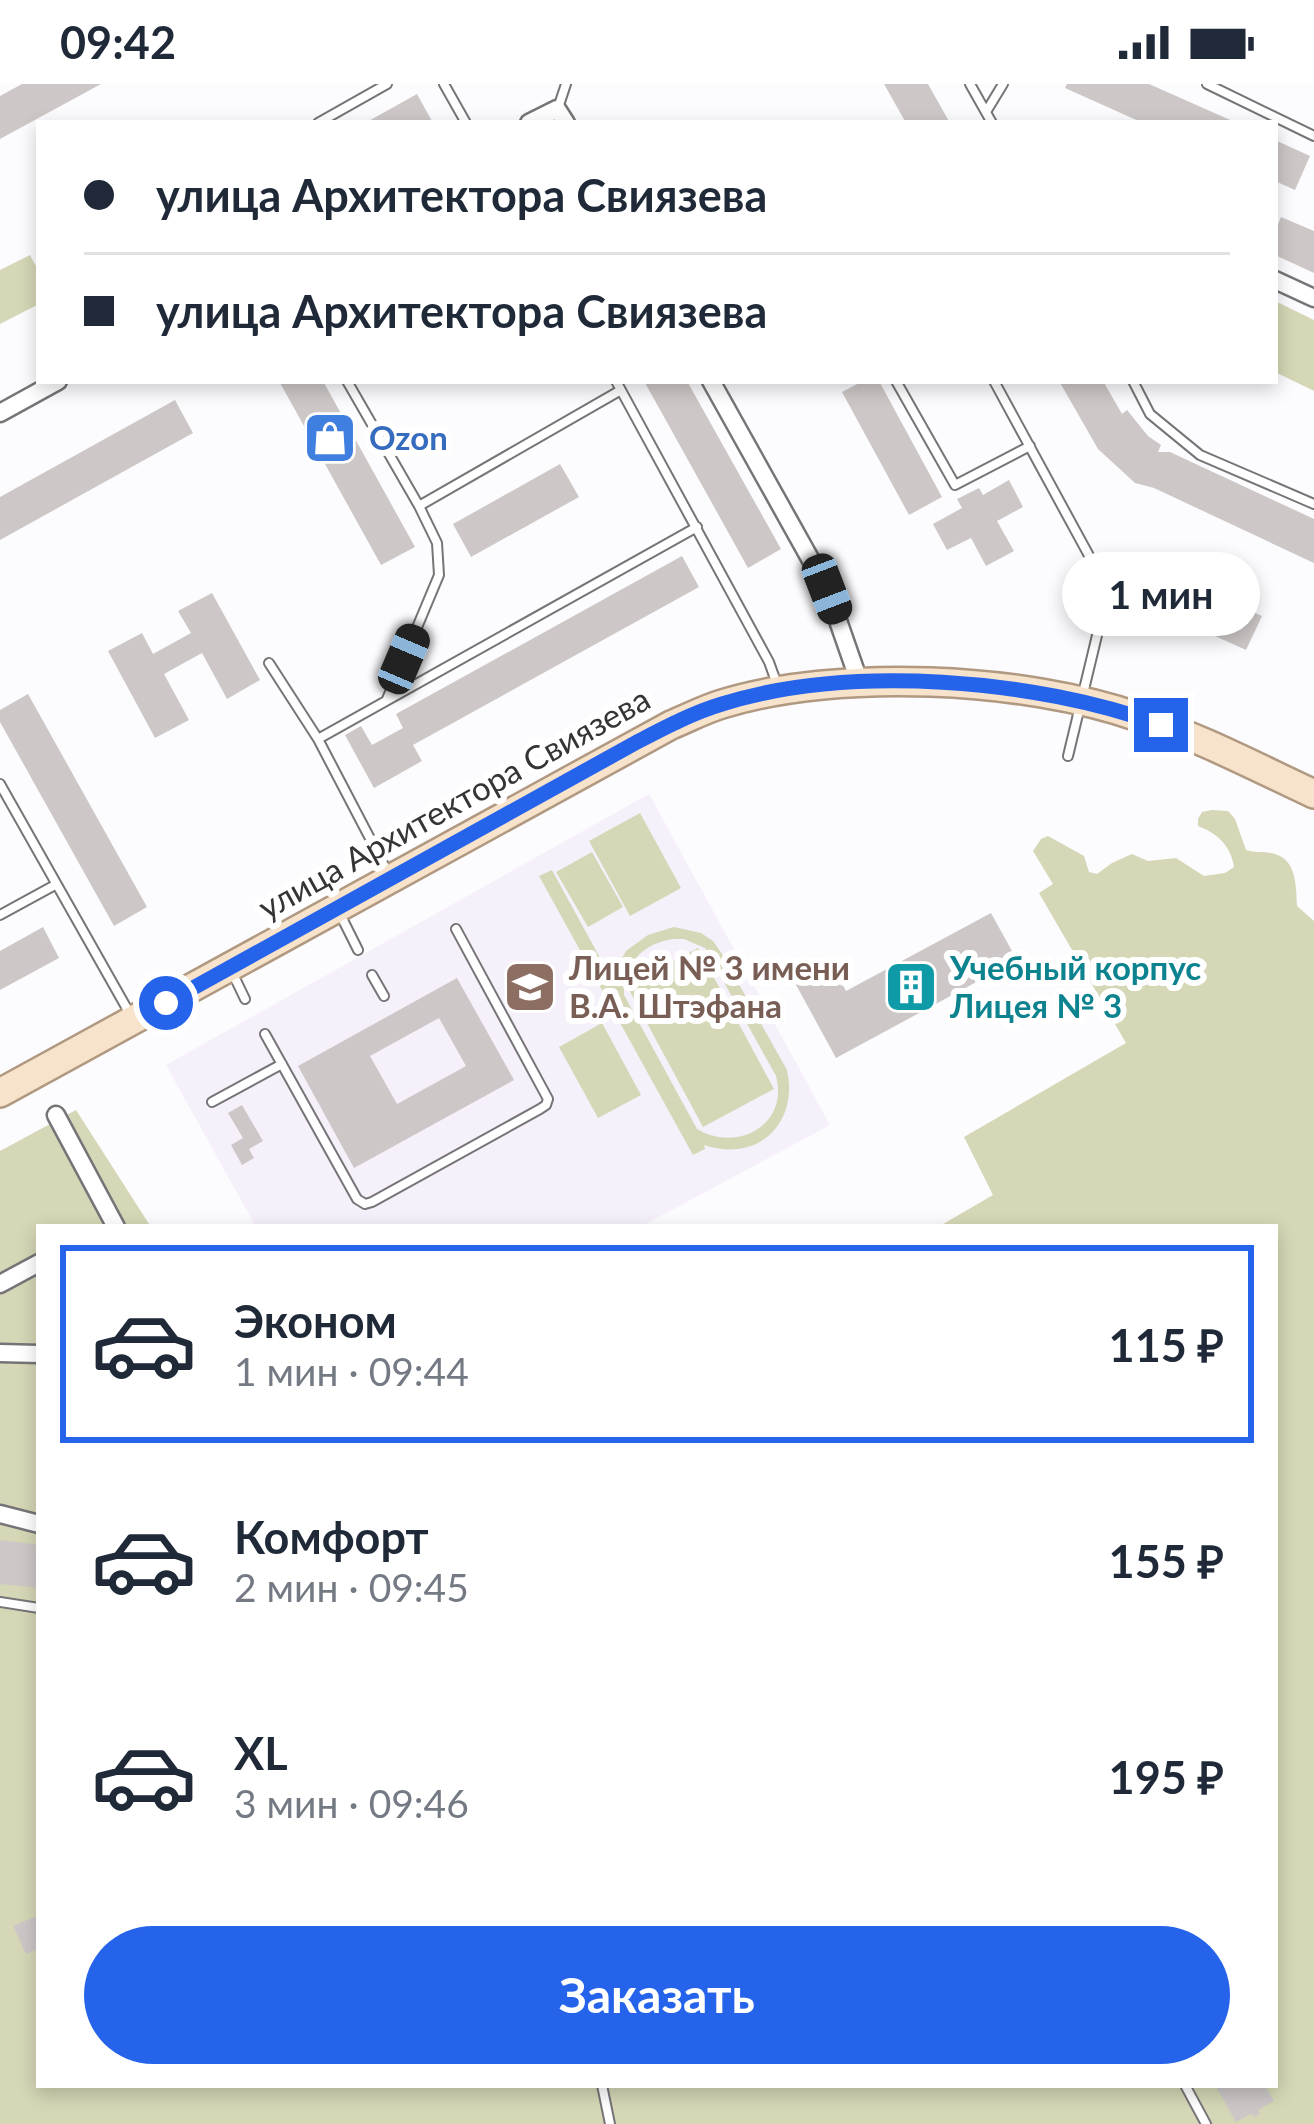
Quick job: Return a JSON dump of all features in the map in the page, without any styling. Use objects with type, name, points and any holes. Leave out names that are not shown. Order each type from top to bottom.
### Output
[{"type":"main road","name":"улица Архитектора Свиязева","points":[[0,1093],[671,724],[721,704],[779,690],[859,681],[937,683],[1082,700],[1187,735],[1314,794]]},
{"type":"street","points":[[1278,281],[1314,298]]},
{"type":"street","points":[[0,413],[49,384]]},
{"type":"street","points":[[713,384],[827,589],[859,681]]},
{"type":"street","points":[[56,1114],[114,1224]]},
{"type":"street","points":[[92,1224],[100,1199]]},
{"type":"street","points":[[0,1284],[36,1265]]},
{"type":"street","points":[[0,1352],[36,1354]]},
{"type":"street","points":[[0,1514],[36,1523]]},
{"type":"lane","points":[[323,120],[387,84]]},
{"type":"lane","points":[[444,84],[464,120]]},
{"type":"lane","points":[[562,116],[566,84]]},
{"type":"lane","points":[[970,84],[990,120]]},
{"type":"lane","points":[[986,112],[1003,84]]},
{"type":"lane","points":[[1207,84],[1314,136]]},
{"type":"lane","points":[[349,384],[436,543],[439,575],[387,700]]},
{"type":"lane","points":[[898,384],[955,485],[1030,446]]},
{"type":"lane","points":[[996,384],[1105,585],[1106,598],[1068,756]]},
{"type":"lane","points":[[1134,384],[1150,415],[1200,455],[1314,504]]},
{"type":"lane","points":[[418,506],[619,386],[769,662],[779,690]]},
{"type":"lane","points":[[318,739],[697,527]]},
{"type":"lane","points":[[269,663],[318,739],[390,878]]},
{"type":"lane","points":[[0,784],[134,1020]]},
{"type":"lane","points":[[0,915],[55,885]]},
{"type":"lane","points":[[337,907],[358,950]]},
{"type":"lane","points":[[265,1034],[357,1199],[365,1204],[546,1105],[546,1092],[456,928]]},
{"type":"lane","points":[[230,967],[245,999]]},
{"type":"lane","points":[[372,975],[384,996]]},
{"type":"lane","points":[[212,1102],[282,1064]]},
{"type":"lane","points":[[0,1602],[36,1608]]},
{"type":"lane","points":[[603,2088],[610,2124]]},
{"type":"lane","points":[[1187,2088],[1206,2124]]},
{"type":"shaded area","name":"Лицей № 3 имени В.А. Штэфана","points":[[649,794],[830,1125],[646,1224],[254,1224],[166,1065]]},
{"type":"green space","points":[[30,255],[36,266],[36,306],[0,324],[0,270]]},
{"type":"green space","points":[[1278,302],[1314,320],[1314,391],[1278,373]]},
{"type":"green space","points":[[1228,811],[1246,850],[1275,854],[1288,862],[1297,906],[1314,921],[1314,2124],[0,2124],[0,1151],[76,1110],[149,1224],[36,1224],[36,2088],[1278,2088],[1278,1224],[943,1224],[993,1195],[964,1137],[1126,1043],[1039,893],[1053,884],[1033,851],[1048,836],[1084,856],[1089,872],[1097,874],[1132,854],[1148,861],[1176,858],[1204,876],[1225,873],[1234,867],[1232,859],[1217,837],[1198,826],[1202,812]]},
{"type":"green space","points":[[640,813],[681,888],[630,916],[589,841]]},
{"type":"green space","points":[[592,852],[623,907],[588,927],[556,872]]},
{"type":"green space","points":[[552,870],[611,978],[626,951],[648,935],[674,927],[713,941],[787,1070],[787,1107],[770,1134],[741,1148],[704,1145],[705,1149],[693,1155],[539,876]],"holes":[[[684,939],[705,948],[776,1076],[775,1108],[767,1121],[743,1136],[712,1136],[697,1129],[624,995],[627,973],[644,950]]]},
{"type":"green space","points":[[698,948],[774,1089],[703,1127],[627,986]]},
{"type":"green space","points":[[602,1023],[641,1095],[598,1118],[559,1047]]},
{"type":"building","points":[[22,84],[101,84],[0,139],[0,96]]},
{"type":"building","points":[[884,84],[928,84],[948,120],[904,120]]},
{"type":"building","points":[[1067,84],[1149,84],[1230,120],[1136,120],[1065,88]]},
{"type":"building","points":[[417,94],[431,120],[370,120]]},
{"type":"building","points":[[1278,141],[1310,156],[1295,190],[1278,182]]},
{"type":"building","points":[[1281,217],[1314,231],[1314,273],[1278,256]]},
{"type":"building","points":[[281,384],[325,384],[415,547],[381,565]]},
{"type":"building","points":[[646,384],[689,384],[781,549],[748,568]]},
{"type":"building","points":[[857,384],[881,384],[942,497],[909,515],[842,392]]},
{"type":"building","points":[[1061,384],[1105,384],[1122,414],[1127,410],[1161,445],[1158,452],[1170,452],[1314,519],[1314,563],[1135,483],[1098,449]]},
{"type":"building","points":[[175,400],[193,433],[0,540],[0,497]]},
{"type":"building","points":[[560,464],[579,497],[471,557],[453,524]]},
{"type":"building","points":[[1009,480],[1023,507],[997,521],[1014,551],[986,566],[971,538],[947,550],[933,524],[962,508],[957,499],[979,488],[983,495]]},
{"type":"building","points":[[682,556],[699,587],[413,745],[422,761],[374,788],[345,735],[361,726],[372,745],[403,728],[396,714]]},
{"type":"building","points":[[1199,588],[1262,616],[1246,650],[1184,622]]},
{"type":"building","points":[[212,593],[260,680],[227,699],[202,653],[164,674],[189,720],[155,738],[108,651],[142,633],[153,654],[191,633],[178,611]]},
{"type":"building","points":[[28,694],[147,907],[114,926],[0,722],[0,710]]},
{"type":"building","name":"Учебный корпус Лицея № 3","points":[[991,913],[1017,960],[836,1058],[795,983],[831,963],[846,991]]},
{"type":"building","points":[[43,927],[59,958],[0,990],[0,951]]},
{"type":"building","points":[[457,978],[514,1080],[354,1168],[298,1066]],"holes":[[[439,1018],[466,1066],[397,1104],[370,1056]]]},
{"type":"building","points":[[242,1105],[263,1141],[249,1149],[254,1158],[242,1165],[231,1145],[243,1138],[228,1113]]},
{"type":"building","points":[[0,1540],[36,1545],[36,1588],[0,1584]]},
{"type":"building","points":[[36,1916],[36,1950],[26,1954],[13,1926]]},
{"type":"building","points":[[1217,2088],[1267,2088],[1274,2101],[1258,2110],[1260,2114],[1236,2122]]},
{"type":"place","name":"Ozon","points":[[330,438]]},
{"type":"place","name":"Лицей № 3 имени В.А. Штэфана","points":[[530,987]]},
{"type":"place","name":"Учебный корпус Лицея № 3","points":[[911,987]]},
{"type":"route","points":[[166,1003],[637,742],[721,704],[779,690],[859,681],[937,683],[1082,700],[1161,725]]}]
